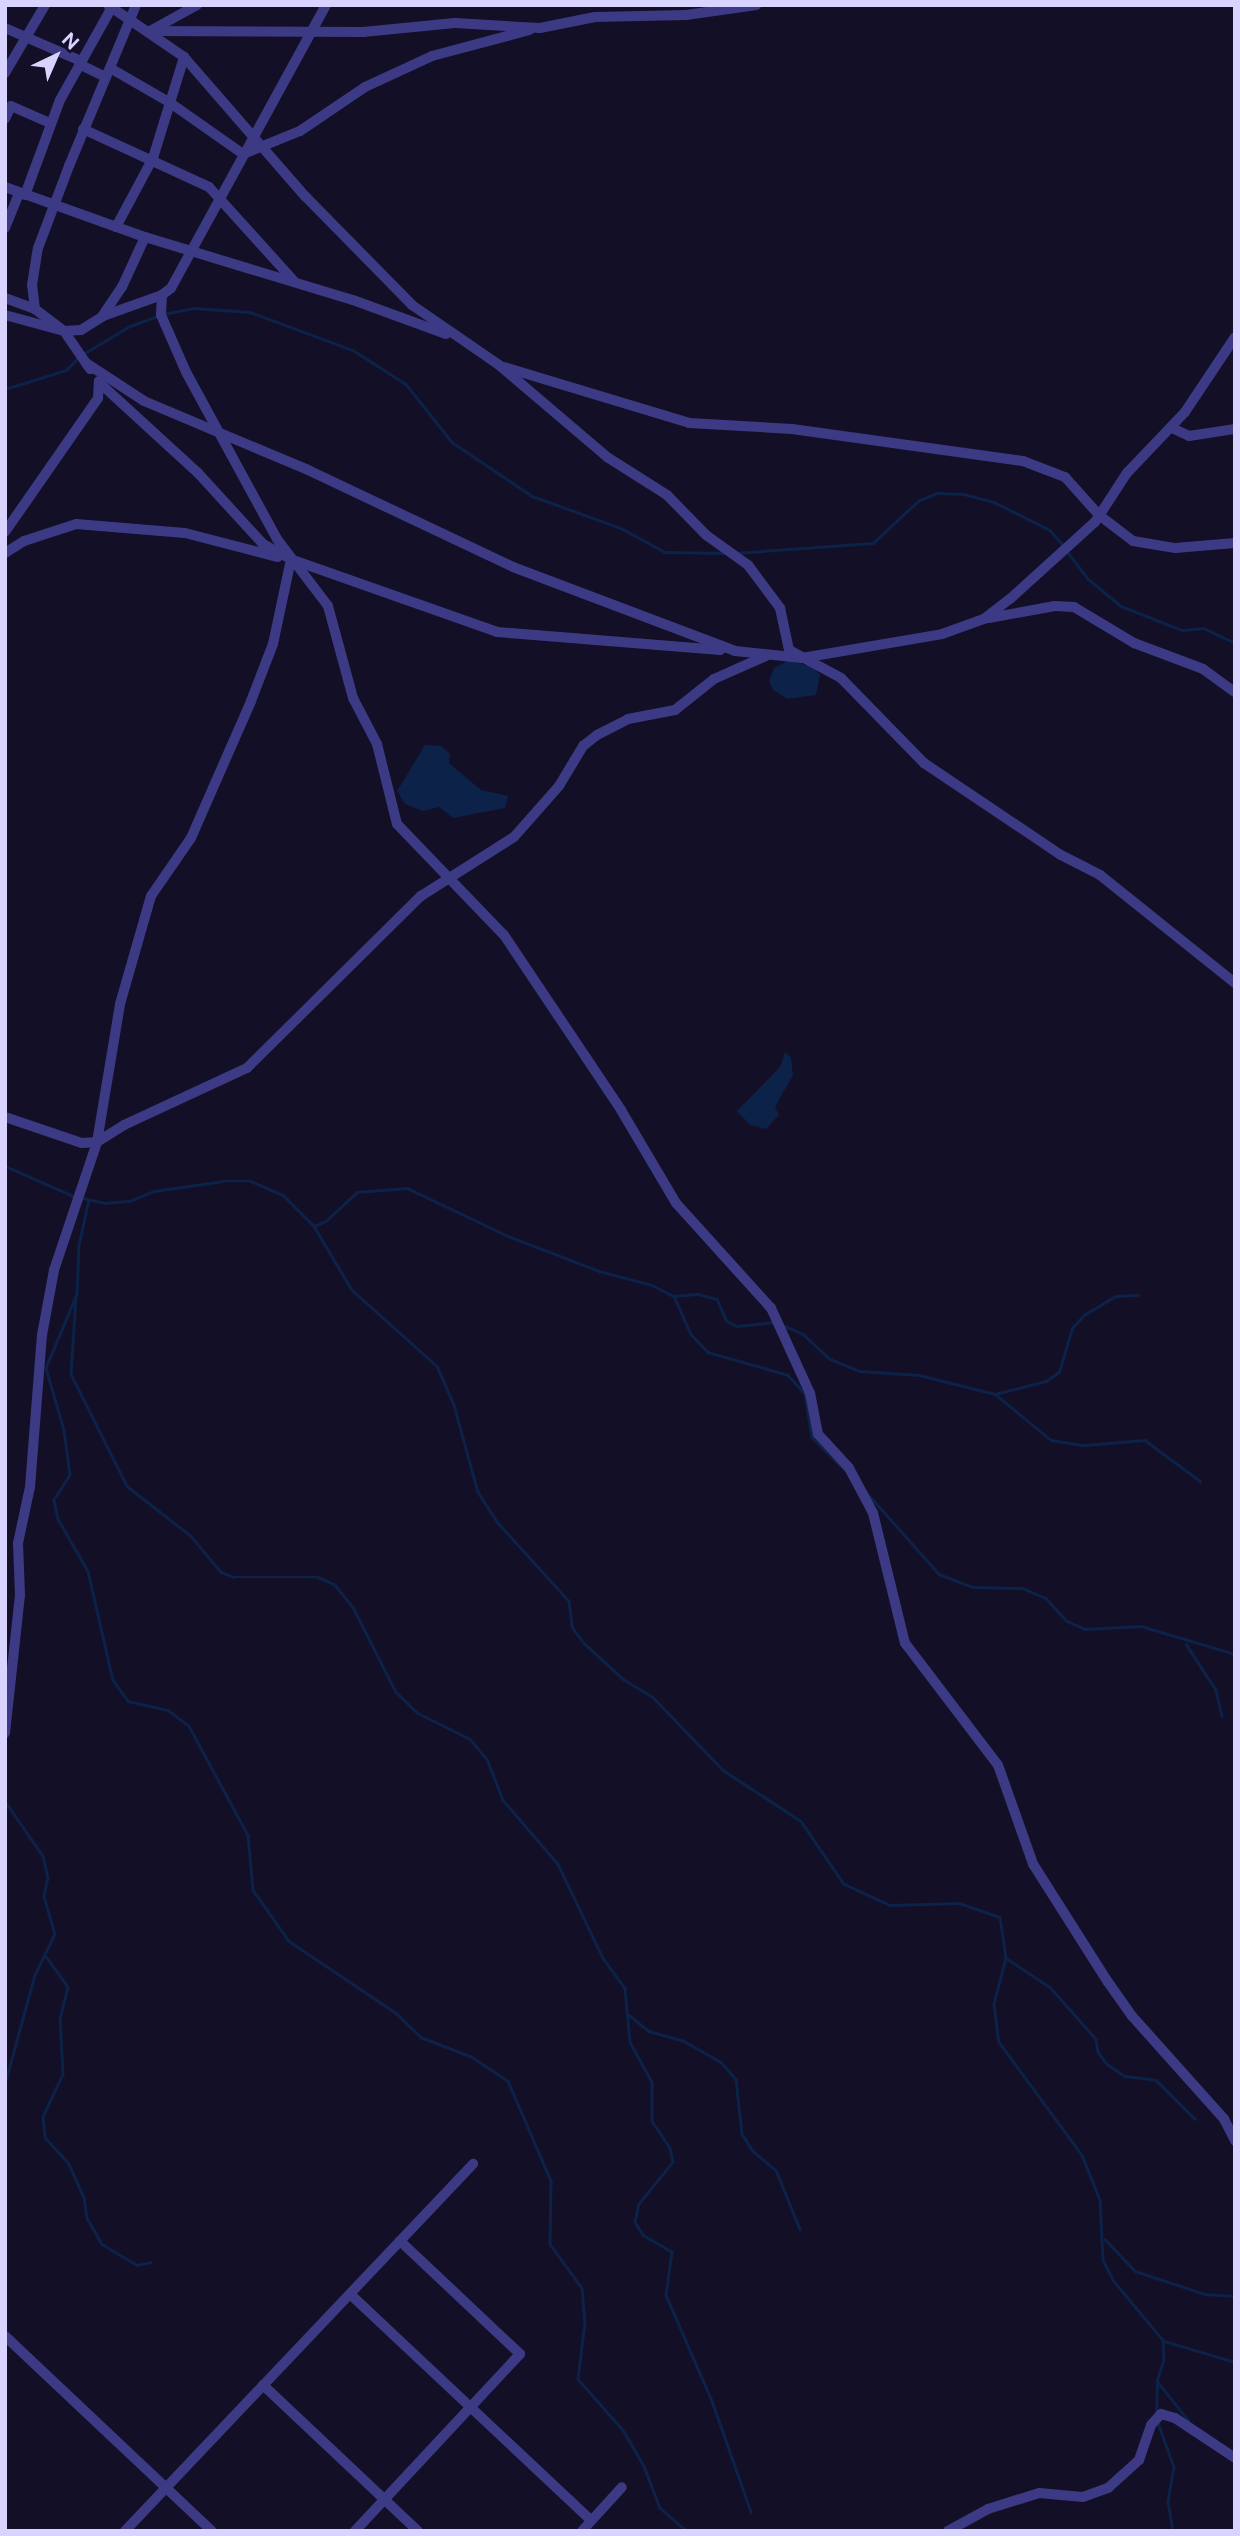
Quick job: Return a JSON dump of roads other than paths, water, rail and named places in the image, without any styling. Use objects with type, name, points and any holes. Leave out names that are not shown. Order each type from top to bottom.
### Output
[{"type":"street","points":[[5,73],[45,5]]},
{"type":"street","points":[[35,309],[31,299],[38,248],[83,129],[136,5]]},
{"type":"street","points":[[149,31],[197,5]]},
{"type":"street","points":[[6,315],[64,331],[80,330],[103,316],[162,295],[171,288],[188,250],[220,198],[326,5]]},
{"type":"street","points":[[243,154],[300,131],[365,87],[432,56],[540,28],[595,17],[686,15],[756,5]]},
{"type":"street","points":[[5,228],[22,194],[50,123],[110,6],[184,57],[254,132],[304,196],[372,265],[455,337],[499,365],[561,423],[667,495],[706,534],[748,565],[780,608],[786,645],[798,657],[841,678],[924,763],[1111,883],[1235,983]]},
{"type":"street","points":[[149,31],[363,32],[455,23],[540,28]]},
{"type":"street","points":[[5,28],[108,72],[169,102],[243,154]]},
{"type":"street","points":[[116,227],[153,158],[184,57]]},
{"type":"street","points":[[5,119],[11,106],[50,123]]},
{"type":"street","points":[[83,129],[153,158],[220,198],[295,282]]},
{"type":"street","points":[[5,187],[145,237],[295,282],[455,337]]},
{"type":"street","points":[[103,316],[122,287],[145,237]]},
{"type":"street","points":[[162,295],[161,315],[186,372],[224,435],[291,559],[321,591],[328,606],[353,698],[377,744],[397,824],[503,936],[621,1110],[676,1203],[771,1308],[810,1394],[818,1434],[849,1468],[873,1513],[905,1643],[998,1765],[1033,1864],[1108,1982],[1132,2017],[1224,2119],[1235,2141]]},
{"type":"street","points":[[5,298],[35,309],[64,331],[101,384],[198,473],[263,544],[291,559]]},
{"type":"street","points":[[6,315],[19,305]]},
{"type":"street","points":[[984,618],[1044,571],[1099,515],[1127,473],[1172,428],[1235,337]]},
{"type":"street","points":[[86,363],[144,401],[513,567],[735,651]]},
{"type":"street","points":[[499,365],[689,423],[792,429],[1023,461],[1065,477],[1099,515],[1125,537],[1154,547],[1235,543]]},
{"type":"street","points":[[5,532],[98,398],[101,384]]},
{"type":"street","points":[[1172,428],[1189,436],[1235,429]]},
{"type":"street","points":[[5,553],[56,528],[76,524],[185,533],[291,559],[497,632],[798,657],[942,634],[984,618],[1055,606],[1074,607],[1134,643],[1203,669],[1235,692]]},
{"type":"street","points":[[5,1733],[20,1595],[18,1543],[30,1487],[42,1335],[54,1270],[97,1142],[120,1003],[151,895],[191,838],[251,701],[273,644],[291,559]]},
{"type":"street","points":[[5,1117],[82,1143],[97,1142],[247,1068],[280,1031],[446,876],[514,837],[559,786],[583,746],[597,735],[628,719],[675,710],[730,669],[770,655]]},
{"type":"street","points":[[125,2531],[473,2164]]},
{"type":"street","points":[[355,2531],[520,2354],[400,2241]]},
{"type":"street","points":[[350,2294],[591,2521]]},
{"type":"street","points":[[5,2336],[212,2531]]},
{"type":"street","points":[[263,2385],[418,2531]]},
{"type":"street","points":[[948,2531],[988,2509],[1039,2493],[1083,2497],[1108,2488],[1139,2460],[1151,2425],[1161,2414],[1175,2418],[1235,2458]]},
{"type":"street","points":[[582,2531],[622,2487]]},
{"type":"water","points":[[789,660],[812,667],[820,675],[816,695],[787,699],[773,690],[769,681],[774,668]]},
{"type":"water","points":[[425,745],[441,746],[450,754],[449,763],[481,790],[508,796],[505,808],[453,818],[439,807],[423,811],[405,804],[397,791]]},
{"type":"water","points":[[785,1052],[791,1058],[793,1075],[775,1107],[779,1115],[766,1129],[750,1125],[737,1111],[780,1067]]},
{"type":"waterway","points":[[163,314],[194,308],[250,312],[353,350],[406,384],[452,442],[532,496],[621,528],[665,552],[726,553]]},
{"type":"waterway","points":[[5,389],[66,370],[80,356],[130,326],[157,316]]},
{"type":"waterway","points":[[736,553],[873,543],[918,501],[937,493],[964,494],[994,502],[1050,530],[1063,545]]},
{"type":"waterway","points":[[1067,551],[1087,578],[1121,606],[1182,630],[1203,628],[1235,643]]},
{"type":"waterway","points":[[5,1166],[76,1197]]},
{"type":"waterway","points":[[83,1198],[105,1203],[130,1201],[154,1191],[223,1181],[251,1181],[283,1195],[314,1226],[352,1290],[437,1366],[454,1405],[478,1492],[498,1523],[569,1601],[572,1627],[585,1644],[623,1679],[653,1697],[723,1770],[801,1821],[844,1884],[890,1905],[959,1903],[1000,1917],[1006,1958],[994,2004],[999,2042],[1082,2155],[1100,2200],[1103,2260],[1113,2280],[1163,2340],[1164,2360],[1157,2381],[1189,2421]]},
{"type":"waterway","points":[[314,1226],[326,1221],[357,1192],[407,1188],[508,1236],[599,1271],[652,1285],[674,1296],[691,1334],[708,1352],[788,1375],[805,1394],[812,1437],[844,1469]]},
{"type":"waterway","points":[[89,1200],[79,1245],[77,1294],[46,1368],[64,1430],[70,1475],[54,1500],[58,1519],[88,1571],[113,1680],[128,1701],[168,1710],[189,1726],[248,1835],[253,1890],[289,1941],[396,2013],[421,2037],[472,2057],[508,2081],[551,2181],[550,2244],[582,2288],[585,2322],[578,2379],[623,2430],[644,2466],[660,2508],[686,2531]]},
{"type":"waterway","points":[[674,1296],[698,1294],[717,1299],[727,1321],[737,1326],[773,1322]]},
{"type":"waterway","points":[[995,1394],[1046,1381],[1059,1372],[1072,1328],[1084,1315],[1116,1296],[1138,1295]]},
{"type":"waterway","points":[[76,1297],[71,1374],[127,1486],[191,1536],[221,1572],[234,1577],[318,1577],[335,1585],[353,1607],[396,1692],[418,1713],[470,1739],[487,1759],[503,1800],[558,1864],[603,1958],[625,1988],[630,2042],[652,2082],[652,2121],[670,2148],[673,2162],[639,2204],[635,2222],[643,2235],[672,2252],[666,2295],[712,2401],[751,2512]]},
{"type":"waterway","points":[[782,1325],[803,1334],[830,1359],[860,1371],[919,1375],[995,1394],[1051,1440],[1084,1445],[1145,1440],[1200,1481]]},
{"type":"waterway","points":[[868,1494],[939,1574],[973,1587],[1022,1588],[1046,1598],[1067,1621],[1085,1629],[1141,1626],[1235,1654]]},
{"type":"waterway","points":[[1186,1644],[1216,1690],[1222,1715]]},
{"type":"waterway","points":[[5,1801],[43,1856],[48,1877],[44,1896],[55,1934],[35,1975],[5,2085]]},
{"type":"waterway","points":[[45,1955],[68,1987],[60,2018],[63,2074],[43,2117],[45,2137],[69,2164],[84,2197],[87,2218],[102,2244],[137,2265],[151,2262]]},
{"type":"waterway","points":[[1006,1958],[1050,1987],[1096,2039],[1098,2052],[1107,2064],[1125,2076],[1156,2080],[1195,2119]]},
{"type":"waterway","points":[[629,2015],[649,2031],[684,2041],[721,2062],[736,2079],[742,2134],[753,2151],[776,2170],[800,2229]]},
{"type":"waterway","points":[[1105,2239],[1135,2271],[1205,2294],[1235,2296]]},
{"type":"waterway","points":[[1164,2341],[1235,2362]]},
{"type":"waterway","points":[[1156,2413],[1157,2382]]},
{"type":"waterway","points":[[1158,2423],[1174,2467],[1168,2502],[1173,2531]]}]
